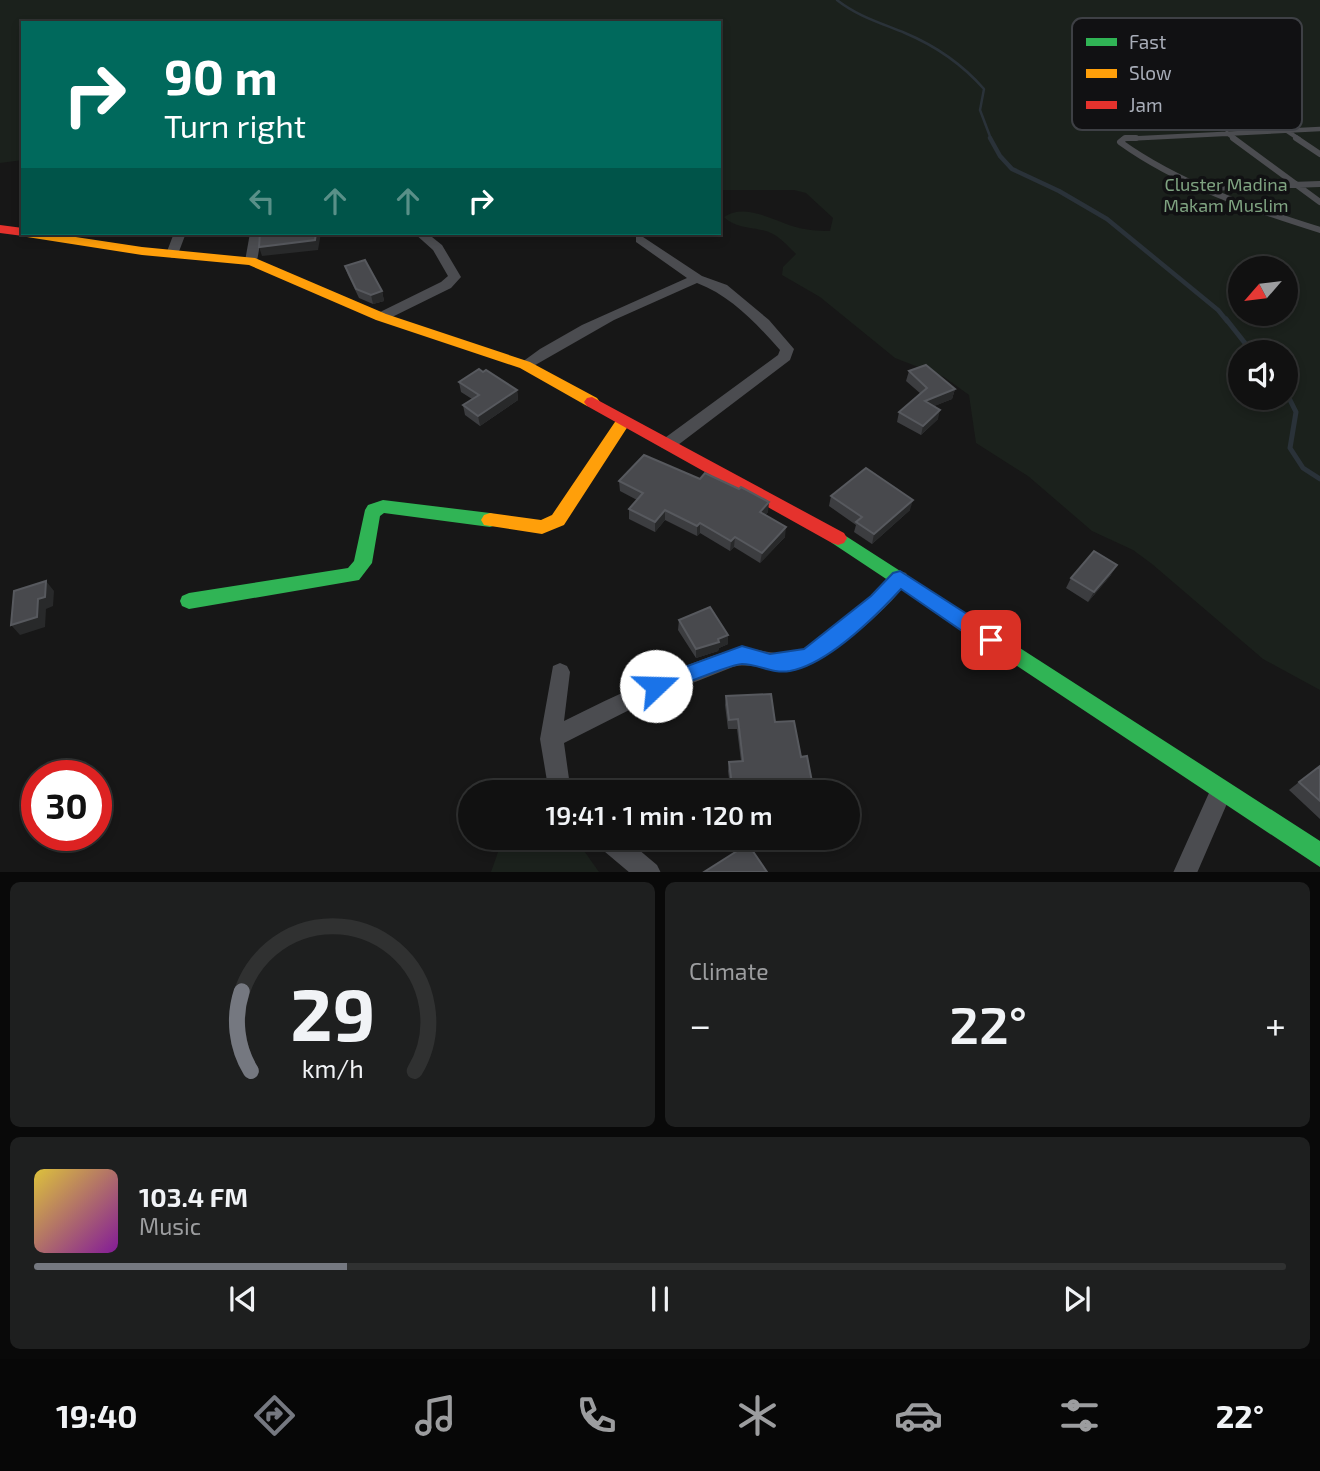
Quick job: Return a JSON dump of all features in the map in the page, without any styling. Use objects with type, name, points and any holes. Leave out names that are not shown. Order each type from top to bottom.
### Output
[{"type":"main road","points":[[0,229],[21,232]]},
{"type":"main road","points":[[45,235],[172,254],[251,261],[381,317],[525,365],[823,528],[1320,855]]},
{"type":"main road","points":[[189,601],[353,575],[363,563],[371,516],[374,510],[383,506],[509,524],[542,527],[550,524],[562,514],[624,420]]},
{"type":"street","points":[[172,254],[179,235]]},
{"type":"street","points":[[251,261],[256,235]]},
{"type":"street","points":[[381,317],[446,285],[455,277],[438,248],[423,235]]},
{"type":"street","points":[[640,239],[697,279],[722,288],[788,349],[787,354],[668,444]]},
{"type":"street","points":[[525,365],[558,343],[619,312],[697,279]]},
{"type":"street","points":[[551,739],[656,686],[731,658],[752,656],[770,663],[790,662],[810,656],[878,602],[900,579]]},
{"type":"street","points":[[556,780],[551,739],[560,672]]},
{"type":"street","points":[[1185,872],[1221,792]]},
{"type":"street","points":[[621,850],[648,872]]},
{"type":"lane","points":[[1320,129],[1121,139],[1123,144],[1147,159],[1205,188],[1320,230]]},
{"type":"lane","points":[[1287,131],[1320,154]]},
{"type":"lane","points":[[1227,133],[1320,202]]},
{"type":"lane","points":[[1205,188],[1320,184]]},
{"type":"green space","name":"Cluster Madina Makam Muslim","points":[[0,0],[1320,0],[1320,690],[1263,659],[1152,564],[1133,550],[1092,531],[1028,476],[976,443],[969,395],[944,377],[895,358],[820,297],[782,275],[783,267],[796,254],[779,238],[735,224],[724,217],[732,213],[749,212],[797,227],[830,231],[833,218],[806,193],[794,190],[721,190],[721,21],[21,21],[21,160],[0,163]]},
{"type":"green space","points":[[499,850],[583,850],[599,872],[491,872]]},
{"type":"building","points":[[260,235],[316,235],[315,240],[259,247]]},
{"type":"building","points":[[365,260],[382,291],[371,295],[356,289],[345,266]]},
{"type":"building","points":[[926,365],[955,389],[925,401],[940,410],[923,426],[899,412],[927,388],[909,371]]},
{"type":"building","points":[[479,369],[483,372],[486,370],[517,390],[478,416],[463,405],[479,395],[459,382]]},
{"type":"building","points":[[644,455],[700,479],[705,473],[739,489],[741,487],[769,502],[760,512],[786,527],[762,553],[735,537],[731,541],[700,523],[697,526],[665,510],[655,522],[629,509],[643,493],[619,481]]},
{"type":"building","points":[[866,468],[913,500],[874,534],[856,522],[862,517],[831,496]]},
{"type":"building","points":[[1094,551],[1117,565],[1094,592],[1071,578]]},
{"type":"building","points":[[46,581],[45,597],[38,599],[37,617],[11,625],[14,591]]},
{"type":"building","points":[[710,607],[728,635],[718,639],[719,642],[696,649],[679,620]]},
{"type":"building","points":[[771,694],[775,722],[794,721],[801,757],[807,756],[812,780],[731,780],[729,762],[743,761],[738,719],[729,720],[726,696]]},
{"type":"building","points":[[1320,766],[1320,801],[1299,782]]},
{"type":"building","points":[[739,850],[752,850],[767,872],[704,872]]},
{"type":"waterway","points":[[837,0],[861,15],[927,44],[948,56],[967,72],[984,89],[980,110],[991,139]]},
{"type":"waterway","points":[[990,138],[1000,156],[1012,169],[1059,191],[1107,219],[1218,310],[1227,321]]},
{"type":"waterway","points":[[1226,319],[1243,340]]},
{"type":"waterway","points":[[1295,410],[1290,448],[1303,468],[1320,479]]},
{"type":"traffic: fast","points":[[189,601],[353,575],[363,563],[371,516],[374,510],[383,506],[490,520]]},
{"type":"traffic: fast","points":[[838,538],[1320,855]]},
{"type":"traffic: slow","points":[[40,235],[142,251],[251,261],[381,317],[525,365],[592,402]]},
{"type":"traffic: slow","points":[[490,520],[542,527],[558,520],[624,420]]},
{"type":"traffic: jam","points":[[0,229],[21,232]]},
{"type":"traffic: jam","points":[[592,402],[838,538]]},
{"type":"route","points":[[656,686],[742,655],[770,663],[790,662],[810,656],[878,602],[900,579],[991,640]]}]
